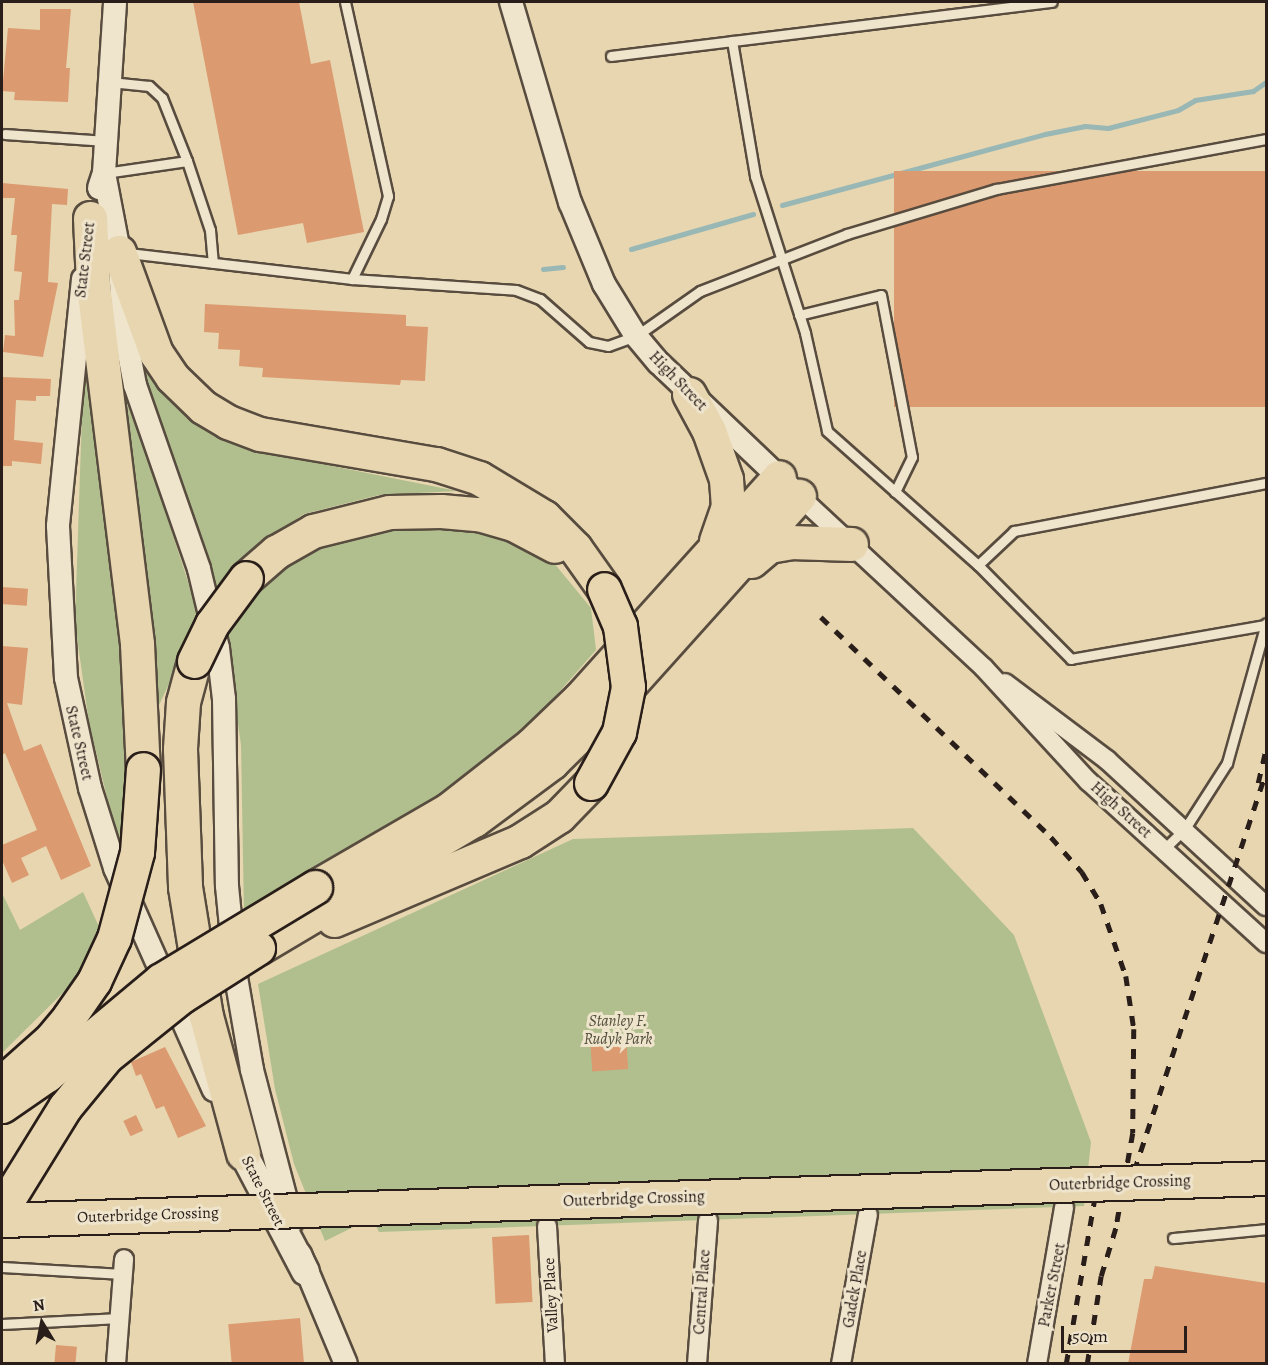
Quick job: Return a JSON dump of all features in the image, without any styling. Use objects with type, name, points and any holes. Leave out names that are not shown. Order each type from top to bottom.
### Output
[{"type":"highway","points":[[2,1082],[50,1040],[86,993],[102,966],[132,882],[143,769],[137,644],[93,285],[90,218]]},
{"type":"highway","points":[[2,1106],[47,1074],[161,980],[326,905],[520,841],[559,816],[591,783],[619,732],[628,687],[620,626],[604,589],[575,548],[544,517],[479,478],[436,464],[260,434],[228,422],[202,406],[172,377],[156,353],[119,252]]},
{"type":"highway","points":[[689,394],[717,451],[728,492],[719,563]]},
{"type":"highway","points":[[2,1209],[65,1107],[106,1057],[182,996],[326,905],[524,752],[719,563],[789,487]]},
{"type":"highway","points":[[243,1153],[204,1005],[185,887],[180,815],[180,733],[194,661],[212,624],[246,578],[288,544],[327,526],[389,512],[441,510],[478,514],[527,529],[569,555],[604,589]]},
{"type":"highway","points":[[719,563],[769,546],[791,542],[851,544]]},
{"type":"highway","name":"Outerbridge Crossing","points":[[2,1200],[1266,1158]]},
{"type":"highway","name":"Outerbridge Crossing","points":[[2,1220],[1266,1178]]},
{"type":"main road","name":"State Street","points":[[243,1153],[305,1271]]},
{"type":"street","name":"State Street","points":[[115,2],[104,173],[90,218],[58,526],[59,596],[69,697],[90,788],[115,868],[243,1153]]},
{"type":"street","name":"High Street","points":[[511,2],[578,224],[604,284],[636,336],[689,394],[984,668],[1067,759],[1266,943]]},
{"type":"street","name":"State Street","points":[[104,173],[119,252],[124,327],[135,386],[200,569],[218,648],[224,699],[227,886],[236,977],[252,1070],[305,1271],[346,1364]]},
{"type":"street","name":"High Street","points":[[984,668],[1083,740],[1266,906]]},
{"type":"street","name":"Parker Street","points":[[1037,1364],[1064,1207]]},
{"type":"street","name":"Gadek Place","points":[[841,1364],[868,1214]]},
{"type":"street","name":"Central Place","points":[[697,1364],[708,1220]]},
{"type":"street","name":"Valley Place","points":[[547,1226],[555,1364]]},
{"type":"street","points":[[116,1364],[124,1267]]},
{"type":"lane","points":[[345,2],[388,196],[381,219],[352,279]]},
{"type":"lane","points":[[611,56],[1052,2]]},
{"type":"lane","points":[[732,41],[755,176],[799,315],[828,431],[978,566],[1071,659],[1266,624],[1227,763],[1184,830],[1164,849]]},
{"type":"lane","points":[[110,82],[149,86],[162,98],[187,161],[210,230],[213,263]]},
{"type":"lane","points":[[5,134],[106,141]]},
{"type":"lane","points":[[119,252],[352,279],[516,290],[540,299],[589,342],[618,345],[636,336],[700,291],[846,234],[996,189],[1266,139]]},
{"type":"lane","points":[[104,173],[187,161]]},
{"type":"lane","points":[[799,315],[881,295],[912,457],[895,492]]},
{"type":"lane","points":[[978,566],[1014,531],[1266,483]]},
{"type":"lane","points":[[1173,1238],[1266,1229]]},
{"type":"lane","points":[[2,1267],[124,1267]]},
{"type":"lane","points":[[2,1324],[120,1318]]},
{"type":"green space","points":[[84,353],[114,574],[130,744],[120,851],[89,723],[75,623]]},
{"type":"green space","points":[[140,356],[206,428],[287,457],[457,491],[379,495],[304,514],[251,550],[217,588],[147,398]]},
{"type":"green space","points":[[115,374],[147,455],[200,619],[159,705]]},
{"type":"green space","points":[[432,528],[488,531],[549,557],[591,608],[596,650],[546,707],[462,780],[244,915],[241,745],[224,626],[256,592],[300,556],[355,534]]},
{"type":"green space","name":"Stanley F. Rudyk Park","points":[[913,828],[1014,935],[1091,1142],[1084,1206],[379,1232],[372,1218],[325,1241],[294,1164],[275,1089],[258,984],[573,839]]},
{"type":"green space","points":[[83,892],[101,931],[94,962],[2,1053],[2,893],[20,930]]},
{"type":"building","points":[[193,2],[299,2],[311,64],[330,60],[364,232],[307,243],[303,223],[238,235]]},
{"type":"building","points":[[40,9],[71,9],[66,68],[70,68],[68,102],[14,100],[15,92],[2,91],[8,28],[40,30]]},
{"type":"building","points":[[894,171],[1266,171],[1266,407],[894,407]]},
{"type":"building","points":[[2,183],[68,189],[67,205],[52,204],[48,282],[58,283],[43,357],[3,352],[5,335],[15,336],[14,300],[19,300],[22,272],[14,271],[17,235],[11,235],[15,198],[2,198]]},
{"type":"building","points":[[205,304],[406,315],[406,326],[428,327],[425,381],[401,380],[400,385],[262,377],[263,368],[239,366],[240,350],[218,349],[219,333],[204,332]]},
{"type":"building","points":[[2,377],[51,379],[50,396],[36,396],[36,401],[16,400],[14,440],[43,443],[41,464],[12,461],[12,466],[2,466]]},
{"type":"building","points":[[2,587],[28,589],[27,606],[2,604]]},
{"type":"building","points":[[2,646],[28,648],[22,705],[7,703],[24,751],[41,744],[91,866],[61,880],[46,846],[21,858],[29,875],[12,883],[2,860],[2,845],[37,830],[5,753],[2,755]]},
{"type":"building","points":[[626,1037],[628,1069],[592,1071],[590,1040]]},
{"type":"building","points":[[165,1047],[206,1126],[178,1138],[164,1106],[156,1109],[141,1074],[136,1076],[131,1062]]},
{"type":"building","points":[[136,1115],[143,1130],[130,1136],[123,1121]]},
{"type":"building","points":[[529,1235],[533,1302],[496,1304],[492,1237]]},
{"type":"building","points":[[1155,1266],[1266,1283],[1266,1364],[1128,1364],[1144,1279],[1152,1279]]},
{"type":"building","points":[[300,1318],[304,1364],[232,1364],[228,1324]]},
{"type":"building","points":[[56,1345],[77,1347],[75,1364],[54,1364]]},
{"type":"waterway","points":[[782,205],[1045,134],[1085,126],[1108,128],[1178,110],[1195,100],[1253,91],[1266,82]]},
{"type":"waterway","points":[[631,249],[753,214]]},
{"type":"waterway","points":[[543,269],[563,267]]},
{"type":"railway","points":[[821,617],[1051,837],[1082,872],[1101,904],[1126,976],[1134,1029],[1133,1133],[1116,1228]]},
{"type":"railway","points":[[1258,783],[1266,748]]},
{"type":"railway","points":[[1134,1171],[1266,773]]},
{"type":"railway","points":[[1066,1364],[1094,1202]]},
{"type":"railway","points":[[1087,1364],[1101,1276],[1118,1220]]}]
